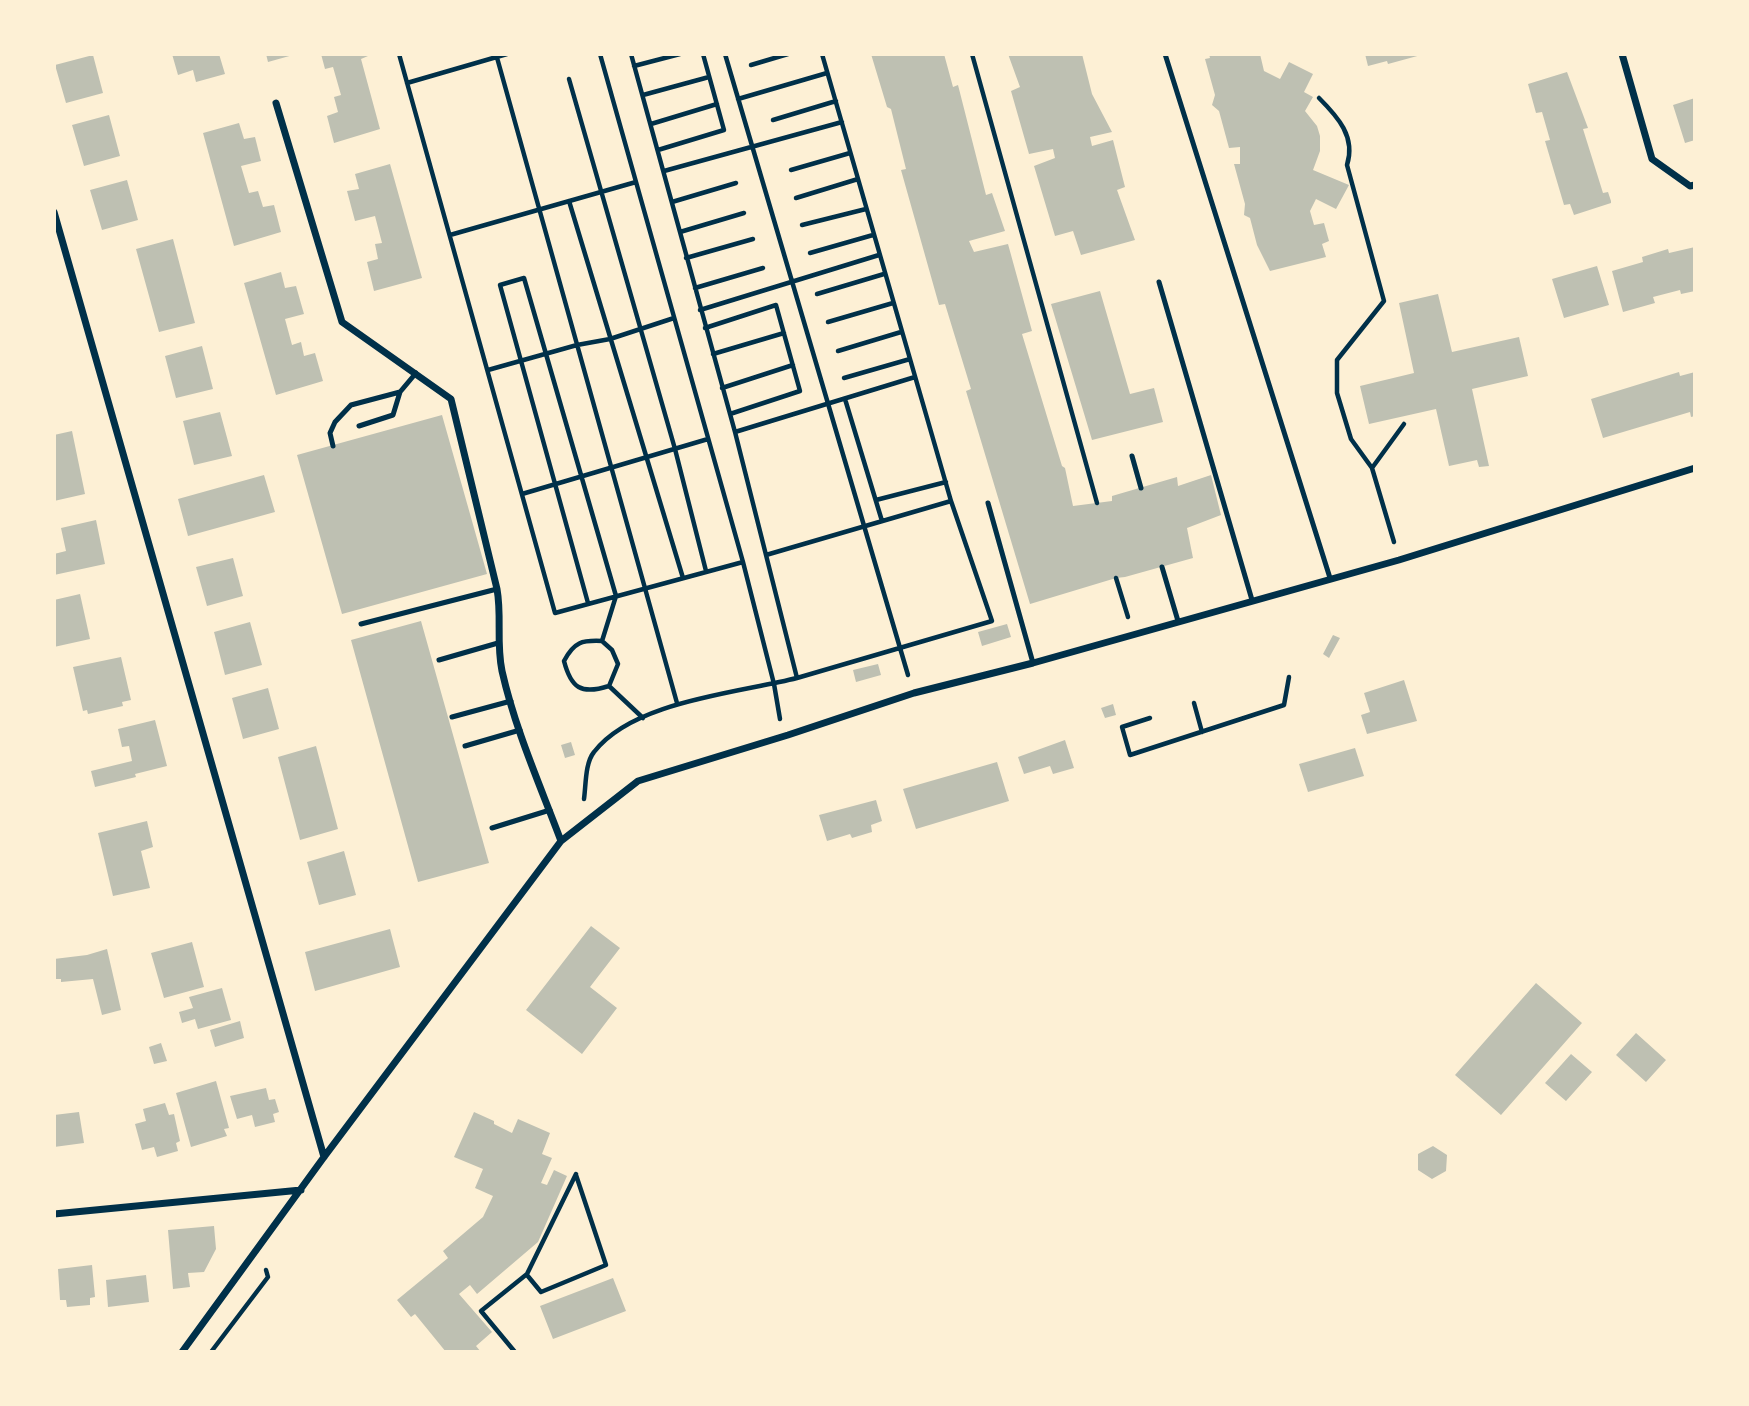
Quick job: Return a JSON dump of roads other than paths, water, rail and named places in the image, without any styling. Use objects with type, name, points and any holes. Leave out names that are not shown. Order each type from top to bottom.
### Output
[{"type":"street","points":[[1622,54],[1652,159],[1690,186],[1695,185]]},
{"type":"street","points":[[276,103],[342,322],[451,399],[497,589],[500,618],[497,629],[502,671],[520,730],[561,841]]},
{"type":"street","points":[[54,212],[324,1157]]},
{"type":"street","points":[[182,1352],[324,1157],[561,841],[638,781],[783,737],[914,693],[1033,663],[1399,559],[1695,468]]},
{"type":"street","points":[[54,1214],[301,1190]]},
{"type":"lane","points":[[1165,54],[1330,578]]},
{"type":"lane","points":[[1159,282],[1252,600]]},
{"type":"lane","points":[[359,426],[393,415],[400,392],[416,373]]},
{"type":"lane","points":[[333,446],[330,433],[335,422],[352,405],[400,392]]},
{"type":"lane","points":[[1132,456],[1141,488]]},
{"type":"lane","points":[[988,503],[1033,663]]},
{"type":"lane","points":[[1162,567],[1178,621]]},
{"type":"lane","points":[[361,624],[497,589]]},
{"type":"lane","points":[[439,660],[498,643]]},
{"type":"lane","points":[[452,717],[511,701]]},
{"type":"lane","points":[[466,746],[520,730]]},
{"type":"lane","points":[[492,828],[550,810]]}]
